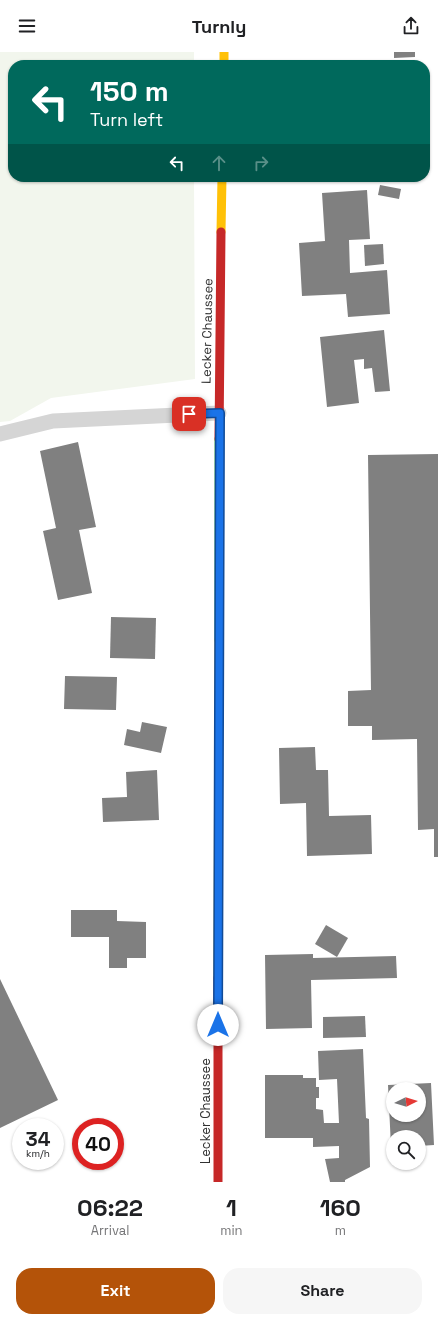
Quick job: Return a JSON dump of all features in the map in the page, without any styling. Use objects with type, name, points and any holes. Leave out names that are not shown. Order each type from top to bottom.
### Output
[{"type":"street","name":"Lecker Chaussee","points":[[218,1182],[222,182]]},
{"type":"lane","points":[[0,434],[53,421],[220,413]]},
{"type":"shaded area","points":[[0,52],[194,52],[194,60],[8,60],[8,182],[194,182],[195,379],[51,398],[10,421],[0,422]]},
{"type":"building","points":[[394,52],[415,52],[415,57],[394,58]]},
{"type":"building","points":[[380,185],[401,189],[399,199],[378,195]]},
{"type":"building","points":[[367,190],[370,239],[349,240],[350,273],[387,270],[390,314],[348,317],[346,294],[302,296],[299,243],[325,241],[322,193]]},
{"type":"building","points":[[383,244],[384,264],[365,266],[364,245]]},
{"type":"building","points":[[384,330],[390,391],[375,392],[372,368],[364,369],[364,359],[354,360],[359,403],[327,407],[320,337]]},
{"type":"building","points":[[78,442],[96,527],[79,530],[92,593],[58,600],[43,531],[56,528],[40,451]]},
{"type":"building","points":[[438,454],[438,857],[434,857],[434,829],[418,830],[417,739],[372,740],[372,726],[348,726],[348,691],[371,690],[368,455]]},
{"type":"building","points":[[111,617],[156,618],[155,659],[110,658]]},
{"type":"building","points":[[65,676],[117,677],[116,710],[64,709]]},
{"type":"building","points":[[142,722],[167,727],[161,753],[124,745],[127,729],[140,732]]},
{"type":"building","points":[[315,747],[316,770],[328,770],[329,816],[371,815],[372,854],[307,856],[306,803],[280,804],[279,748]]},
{"type":"building","points":[[157,770],[159,820],[103,822],[102,798],[127,797],[126,772]]},
{"type":"building","points":[[71,910],[117,910],[117,921],[146,922],[146,958],[127,958],[127,968],[109,968],[109,937],[71,937]]},
{"type":"building","points":[[326,925],[348,938],[337,957],[315,944]]},
{"type":"building","points":[[313,954],[313,958],[396,956],[397,978],[311,980],[312,1028],[266,1029],[265,955]]},
{"type":"building","points":[[0,979],[58,1100],[21,1118],[12,1118],[12,1122],[0,1128]]},
{"type":"building","points":[[365,1016],[366,1037],[323,1038],[323,1017]]},
{"type":"building","points":[[363,1049],[366,1118],[369,1119],[370,1167],[345,1180],[345,1182],[330,1182],[325,1159],[339,1158],[339,1146],[313,1147],[313,1138],[265,1138],[265,1075],[303,1075],[303,1078],[316,1078],[316,1087],[319,1087],[319,1098],[316,1098],[316,1109],[323,1110],[324,1123],[339,1123],[337,1079],[319,1080],[318,1051]]},
{"type":"building","points":[[426,1083],[431,1083],[434,1145],[426,1146],[426,1130],[390,1130],[390,1122],[426,1122]]},
{"type":"traffic: fast","points":[[219,439],[219,640]]},
{"type":"traffic: slow","points":[[224,52],[224,60]]},
{"type":"traffic: slow","points":[[221,232],[222,182]]},
{"type":"traffic: slow","points":[[218,978],[219,640]]},
{"type":"traffic: jam","points":[[219,439],[221,232]]},
{"type":"traffic: jam","points":[[218,978],[218,1182]]},
{"type":"route","points":[[189,414],[220,413],[218,1025]]}]
